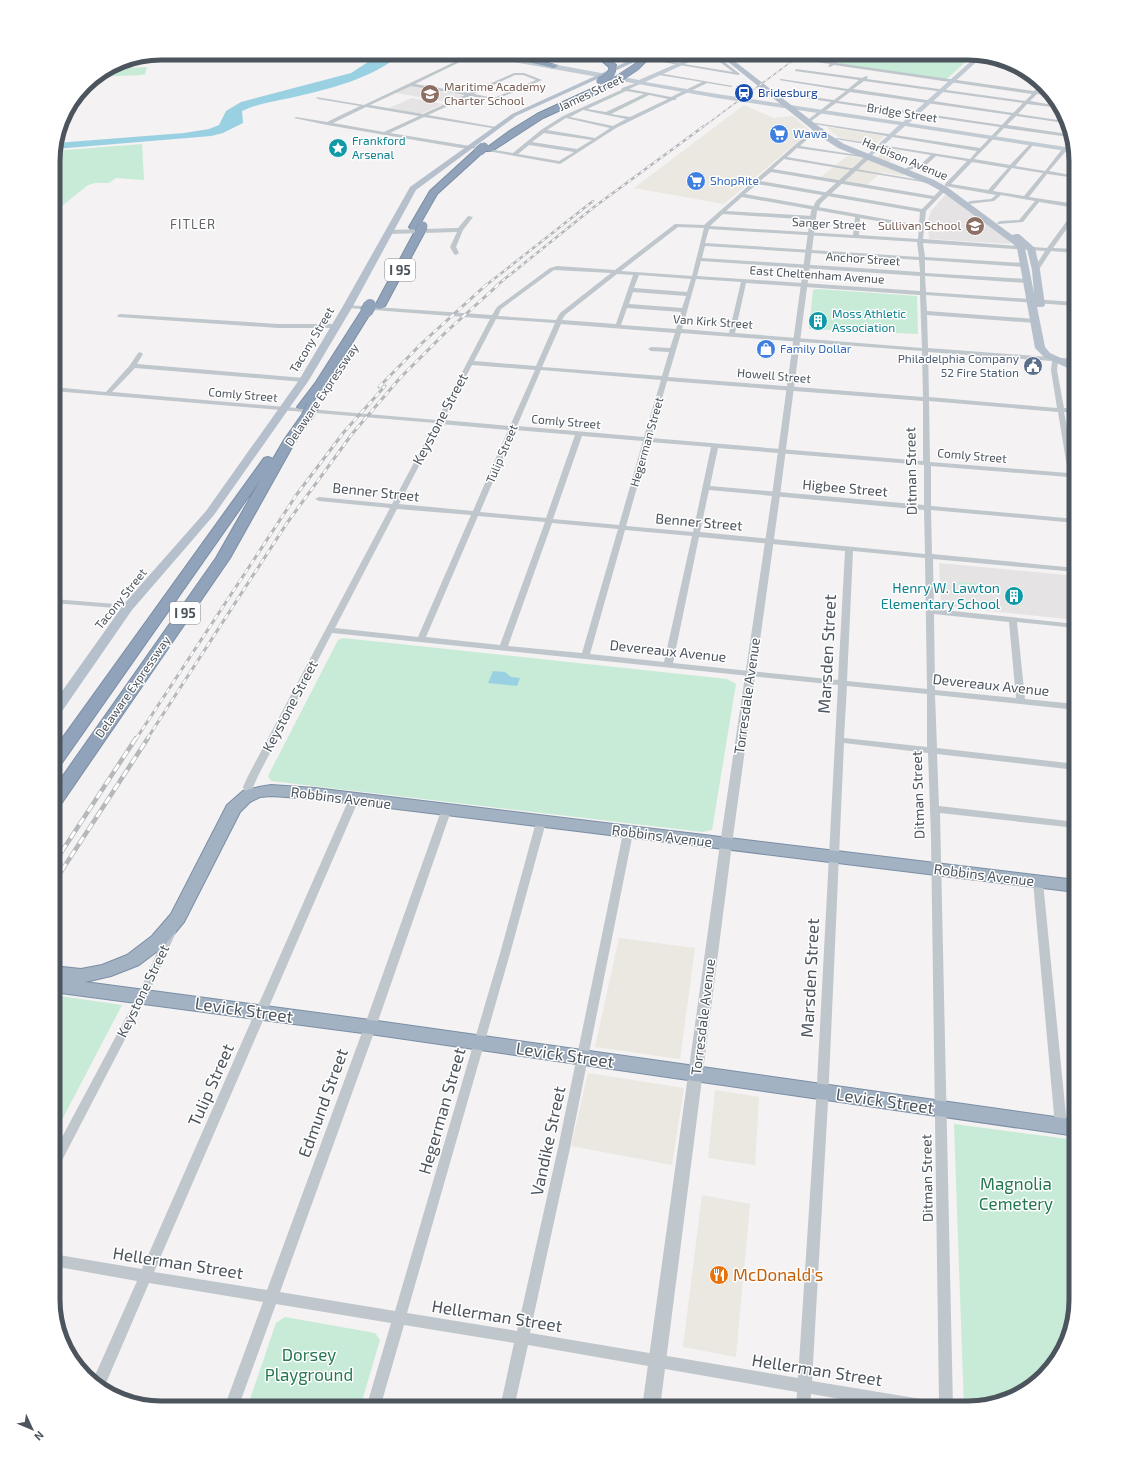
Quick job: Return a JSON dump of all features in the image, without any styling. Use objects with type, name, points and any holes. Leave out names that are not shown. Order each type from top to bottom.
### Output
[{"type":"highway","points":[[531,60],[554,66]]},
{"type":"highway","points":[[604,79],[612,72],[614,67],[606,60]]},
{"type":"highway","name":"Delaware Expressway","points":[[60,753],[305,411],[373,309],[417,230],[434,193],[482,149],[522,122],[583,92],[604,79],[623,70],[636,60]]},
{"type":"highway","name":"Delaware Expressway","points":[[482,149],[533,120],[595,92],[604,79],[636,67],[644,60]]},
{"type":"highway","name":"Delaware Expressway","points":[[60,793],[223,558],[305,411]]},
{"type":"highway","name":"Robbins Avenue","points":[[249,796],[259,792],[284,791],[1069,885]]},
{"type":"highway","name":"Keystone Street","points":[[178,918],[233,809],[249,796]]},
{"type":"highway","points":[[60,974],[81,976],[94,974],[133,960],[158,941],[178,918]]},
{"type":"highway","name":"Levick Street","points":[[60,986],[143,995],[1069,1127]]},
{"type":"main road","name":"Bridge Street","points":[[512,60],[604,79],[641,82],[692,90],[728,98],[1068,149]]},
{"type":"main road","name":"Bridge Street","points":[[515,60],[579,70],[604,79]]},
{"type":"main road","points":[[579,70],[603,72],[631,60]]},
{"type":"main road","name":"James Street","points":[[641,82],[691,60]]},
{"type":"main road","name":"Harbison Avenue","points":[[725,60],[787,107],[814,125],[869,156],[946,187],[1000,223],[1031,248]]},
{"type":"main road","name":"Harbison Avenue","points":[[737,60],[841,146],[908,169],[934,182]]},
{"type":"main road","points":[[869,156],[976,60]]},
{"type":"main road","name":"Tacony Street","points":[[60,704],[128,607],[210,513],[304,380],[348,306],[413,189],[482,149],[496,128],[514,115],[604,79]]},
{"type":"main road","name":"Harbison Avenue","points":[[946,187],[1021,247]]},
{"type":"main road","points":[[1021,247],[1027,281],[1036,301],[1050,349],[1069,360]]},
{"type":"main road","points":[[1031,248],[1036,270],[1035,321],[1040,348],[1045,354],[1069,366]]},
{"type":"street","points":[[327,124],[456,60]]},
{"type":"street","points":[[658,60],[738,74],[723,60]]},
{"type":"street","points":[[805,60],[1043,93]]},
{"type":"street","points":[[799,88],[838,60]]},
{"type":"street","points":[[796,70],[1053,106]]},
{"type":"street","points":[[706,227],[721,212],[797,147],[814,125],[821,112],[875,70]]},
{"type":"street","points":[[384,134],[422,116],[470,95],[517,74],[540,80],[498,99],[470,95],[410,84]]},
{"type":"street","points":[[659,74],[731,86]]},
{"type":"street","points":[[781,80],[1061,122]]},
{"type":"street","name":"James Street","points":[[514,155],[543,131],[565,117],[641,82]]},
{"type":"street","points":[[296,118],[560,163],[614,127],[706,82]]},
{"type":"street","points":[[623,90],[674,98]]},
{"type":"street","points":[[756,182],[923,211],[1038,90]]},
{"type":"street","points":[[793,93],[834,102],[1066,136]]},
{"type":"street","points":[[606,114],[649,94]]},
{"type":"street","points":[[318,98],[496,128]]},
{"type":"street","points":[[582,109],[631,119]]},
{"type":"street","points":[[565,117],[614,127]]},
{"type":"street","points":[[814,125],[981,150]]},
{"type":"street","points":[[543,131],[595,139]]},
{"type":"street","points":[[837,139],[1069,176]]},
{"type":"street","points":[[528,143],[578,151]]},
{"type":"street","points":[[989,192],[1031,144]]},
{"type":"street","points":[[797,147],[869,156]]},
{"type":"street","points":[[1025,198],[1065,149]]},
{"type":"street","points":[[908,169],[923,165],[934,155]]},
{"type":"street","points":[[814,208],[827,194],[869,156]]},
{"type":"street","points":[[784,158],[934,182]]},
{"type":"street","points":[[770,170],[934,198]]},
{"type":"street","points":[[946,187],[989,192],[1069,205]]},
{"type":"street","points":[[970,203],[992,200],[1000,194]]},
{"type":"street","points":[[741,195],[921,227]]},
{"type":"street","points":[[1000,223],[1021,221],[1038,200]]},
{"type":"street","name":"Torresdale Avenue","points":[[652,1401],[726,844],[768,541],[776,495],[814,208]]},
{"type":"street","name":"Ditman Street","points":[[923,211],[920,240],[925,349],[932,751],[936,809],[946,1401]]},
{"type":"street","points":[[721,212],[812,218]]},
{"type":"street","points":[[856,236],[858,216]]},
{"type":"street","points":[[456,253],[453,246],[460,230],[470,217]]},
{"type":"street","points":[[1036,270],[1069,222]]},
{"type":"street","name":"Sanger Street","points":[[676,225],[1069,250]]},
{"type":"street","name":"Tulip Street","points":[[422,639],[562,314],[676,225]]},
{"type":"street","name":"Hegerman Street","points":[[585,656],[683,310],[694,277],[706,227]]},
{"type":"street","points":[[388,232],[460,230]]},
{"type":"street","points":[[702,244],[1024,265]]},
{"type":"street","name":"Anchor Street","points":[[698,260],[1027,281]]},
{"type":"street","name":"East Cheltenham Avenue","points":[[557,268],[1069,303]]},
{"type":"street","name":"Keystone Street","points":[[249,796],[248,787],[253,776],[493,317],[499,308],[552,269],[557,268]]},
{"type":"street","points":[[618,326],[632,290],[636,273]]},
{"type":"street","points":[[732,335],[744,281]]},
{"type":"street","points":[[632,290],[689,294]]},
{"type":"street","name":"Van Kirk Street","points":[[348,306],[925,349],[1069,361]]},
{"type":"street","points":[[625,306],[683,310]]},
{"type":"street","points":[[924,313],[1035,321]]},
{"type":"street","points":[[120,316],[278,326],[335,326]]},
{"type":"street","points":[[651,349],[672,350]]},
{"type":"street","points":[[107,394],[133,366],[140,354]]},
{"type":"street","points":[[1055,359],[1054,370],[1069,451]]},
{"type":"street","name":"Howell Street","points":[[470,363],[1069,411]]},
{"type":"street","points":[[133,366],[304,380]]},
{"type":"street","name":"Comly Street","points":[[60,390],[283,410],[1069,476]]},
{"type":"street","points":[[503,647],[550,521],[579,434]]},
{"type":"street","points":[[668,664],[715,446]]},
{"type":"street","name":"Higbee Street","points":[[707,488],[1069,520]]},
{"type":"street","name":"Benner Street","points":[[319,499],[476,515],[768,541],[849,550],[1069,569]]},
{"type":"street","name":"Marsden Street","points":[[803,1401],[822,1092],[849,550]]},
{"type":"street","points":[[60,602],[128,607]]},
{"type":"street","points":[[929,611],[1069,625]]},
{"type":"street","points":[[1013,620],[1021,701]]},
{"type":"street","name":"Devereaux Avenue","points":[[330,630],[1069,706]]},
{"type":"street","points":[[839,740],[1069,766]]},
{"type":"street","name":"Tulip Street","points":[[100,1381],[144,1276],[354,799]]},
{"type":"street","points":[[936,809],[1069,824]]},
{"type":"street","name":"Edmund Street","points":[[234,1401],[370,1027],[446,811]]},
{"type":"street","name":"Hegerman Street","points":[[375,1401],[479,1043],[541,822]]},
{"type":"street","name":"Vandike Street","points":[[508,1401],[583,1058],[628,832]]},
{"type":"street","points":[[1038,882],[1069,1127]]},
{"type":"street","name":"Keystone Street","points":[[60,1153],[143,995],[178,918]]},
{"type":"street","name":"Hellerman Street","points":[[60,1261],[892,1401]]},
{"type":"shaded area","name":"Maritime Academy Charter School","points":[[411,85],[463,96],[448,102],[396,93]]},
{"type":"shaded area","points":[[412,98],[443,104],[420,114],[389,108]]},
{"type":"shaded area","points":[[744,105],[774,118],[793,116],[810,131],[724,204],[634,188]]},
{"type":"shaded area","points":[[827,128],[884,136],[876,144],[840,138]]},
{"type":"shaded area","points":[[887,149],[901,151],[884,166],[904,174],[903,176],[881,172],[867,185],[821,177],[847,156],[874,160]]},
{"type":"shaded area","points":[[945,195],[1011,243],[929,239],[928,220],[931,211]]},
{"type":"shaded area","points":[[939,563],[1069,575],[1069,619],[941,606]]},
{"type":"shaded area","points":[[619,938],[695,948],[680,1059],[595,1047]]},
{"type":"shaded area","points":[[588,1073],[684,1088],[672,1165],[571,1146]]},
{"type":"shaded area","points":[[715,1090],[759,1097],[755,1165],[708,1158]]},
{"type":"shaded area","points":[[702,1195],[750,1204],[736,1357],[683,1347]]},
{"type":"green space","points":[[844,60],[967,60],[945,79],[838,64]]},
{"type":"green space","points":[[147,67],[145,74],[142,75],[106,77],[121,68]]},
{"type":"green space","points":[[142,144],[144,180],[116,178],[109,183],[95,183],[88,185],[60,207],[61,150]]},
{"type":"green space","points":[[817,289],[917,296],[918,334],[809,329],[813,290]]},
{"type":"green space","points":[[958,582],[982,584],[986,587],[983,590],[983,593],[966,592],[965,587],[959,586]]},
{"type":"green space","points":[[343,638],[727,679],[736,684],[712,830],[703,832],[271,781],[268,776],[338,640]]},
{"type":"green space","points":[[60,996],[122,1005],[60,1124]]},
{"type":"green space","name":"Magnolia Cemetery","points":[[954,1124],[1069,1139],[1069,1300],[1066,1326],[1061,1339],[1044,1367],[1024,1384],[1013,1391],[994,1398],[964,1401]]},
{"type":"green space","name":"Dorsey Playground","points":[[285,1317],[375,1333],[380,1340],[362,1401],[249,1401],[276,1323]]},
{"type":"water","points":[[371,60],[394,60],[364,76],[335,87],[249,108],[242,111],[243,123],[223,133],[211,136],[61,149],[62,143],[184,133],[209,129],[219,125],[226,111],[241,102],[351,73]]},
{"type":"water","points":[[493,671],[505,672],[511,677],[520,678],[517,686],[488,683]]},
{"type":"railway","points":[[703,127],[794,60]]},
{"type":"railway","points":[[496,286],[594,207],[704,126]]},
{"type":"railway","points":[[485,286],[593,201]]},
{"type":"railway","points":[[379,387],[422,343],[486,285]]},
{"type":"railway","points":[[147,739],[287,523],[352,434],[400,378],[446,332],[498,285]]},
{"type":"railway","points":[[136,739],[297,494],[344,432],[385,386]]},
{"type":"railway","points":[[60,854],[136,738]]},
{"type":"railway","points":[[60,873],[148,738]]},
{"type":"place","name":"Bridesburg","points":[[744,93]]},
{"type":"place","name":"Maritime Academy Charter School","points":[[430,94]]},
{"type":"place","name":"Wawa","points":[[779,134]]},
{"type":"place","name":"Frankford Arsenal","points":[[338,148]]},
{"type":"place","name":"ShopRite","points":[[696,181]]},
{"type":"place","name":"Sullivan School","points":[[975,226]]},
{"type":"place","name":"Moss Athletic Association","points":[[818,321]]},
{"type":"place","name":"Family Dollar","points":[[766,349]]},
{"type":"place","name":"Philadelphia Company 52 Fire Station","points":[[1033,366]]},
{"type":"place","name":"Henry W. Lawton Elementary School","points":[[1014,596]]},
{"type":"place","name":"McDonald's","points":[[719,1275]]},
{"type":"district","name":"FITLER","points":[[193,224]]}]
